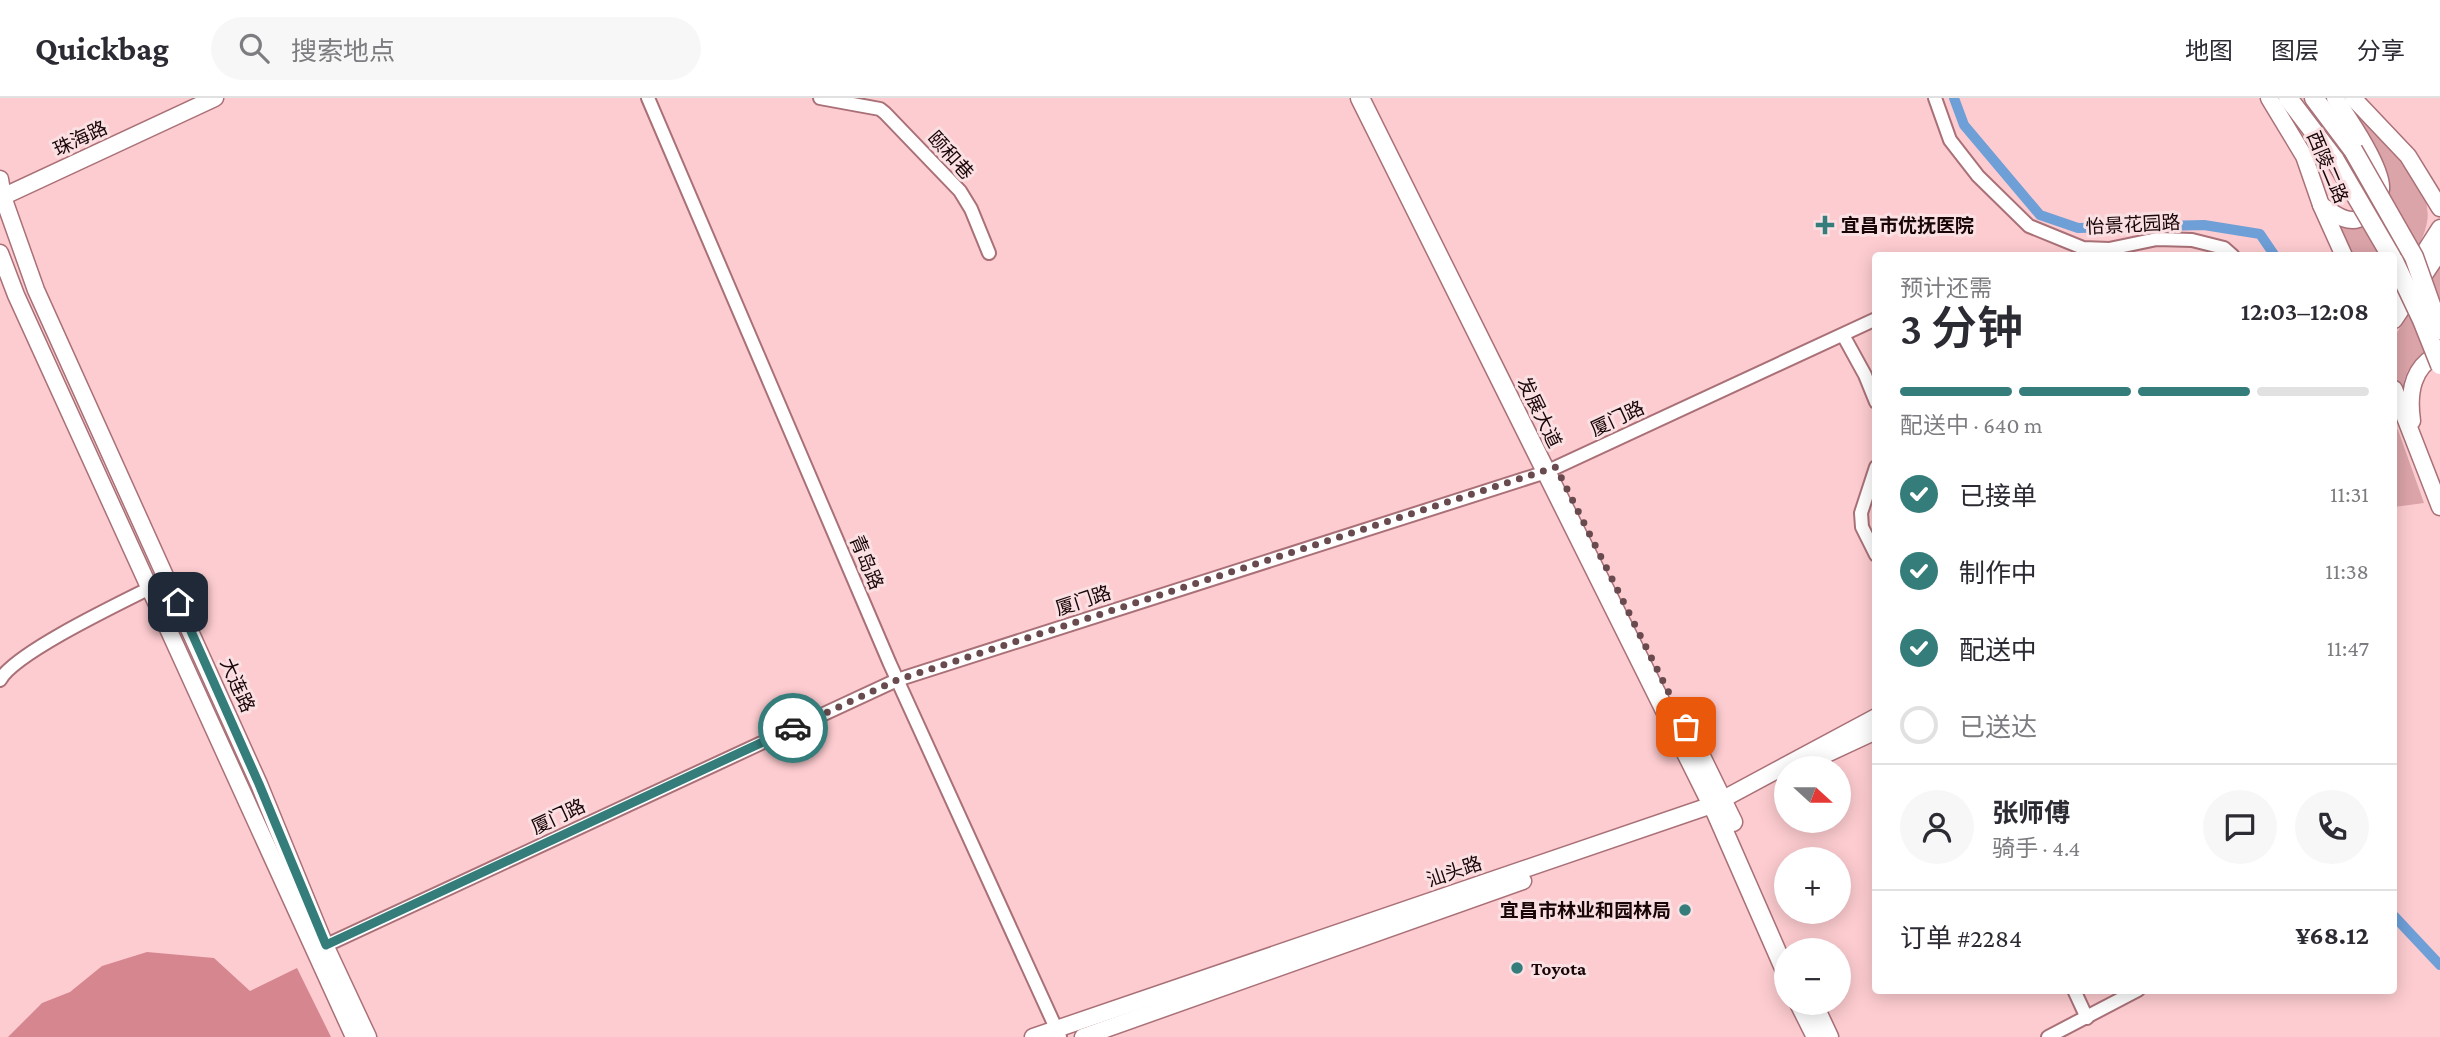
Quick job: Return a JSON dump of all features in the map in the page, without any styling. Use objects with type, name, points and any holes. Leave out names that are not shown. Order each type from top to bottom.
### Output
[{"type":"highway","name":"发展大道","points":[[1360,98],[1551,469],[1783,938]]},
{"type":"highway","name":"发展大道","points":[[1373,98],[1551,469]]},
{"type":"highway","points":[[2288,98],[2335,160],[2389,252]]},
{"type":"highway","points":[[2314,98],[2353,150],[2414,257],[2440,330]]},
{"type":"highway","points":[[2397,267],[2440,365]]},
{"type":"highway","name":"发展大道","points":[[1719,806],[1774,943]]},
{"type":"highway","points":[[1805,1015],[1816,1037]]},
{"type":"highway","points":[[1819,1015],[1829,1037]]},
{"type":"main road","name":"珠海路","points":[[1,190],[189,98]]},
{"type":"main road","name":"珠海路","points":[[1,190],[215,98]]},
{"type":"main road","name":"西陵二路","points":[[2269,98],[2304,156],[2321,205],[2342,252]]},
{"type":"main road","points":[[2321,205],[2349,221],[2361,219],[2375,206],[2382,188],[2373,162],[2351,121],[2334,98]]},
{"type":"main road","points":[[2353,98],[2408,156],[2440,208]]},
{"type":"main road","name":"大连路","points":[[1,190],[36,289],[259,784],[354,1037]]},
{"type":"main road","points":[[2397,295],[2440,228]]},
{"type":"main road","points":[[2397,316],[2440,251]]},
{"type":"main road","name":"大连路","points":[[0,253],[16,295],[149,589],[320,948],[368,1037]]},
{"type":"main road","points":[[2415,444],[2410,404],[2411,388],[2419,369],[2440,353]]},
{"type":"main road","points":[[2397,397],[2440,507]]},
{"type":"main road","points":[[2397,416],[2415,444]]},
{"type":"main road","name":"汕头路","points":[[1033,1037],[1058,1033],[1719,806],[1872,719]]},
{"type":"main road","name":"汕头路","points":[[1822,756],[1872,733]]},
{"type":"main road","points":[[1842,756],[1872,742]]},
{"type":"main road","name":"汕头路","points":[[1083,1037],[1719,806],[1774,779]]},
{"type":"street","name":"青岛路","points":[[648,98],[897,680],[1058,1033]]},
{"type":"street","name":"颐和巷","points":[[820,98],[880,109],[885,113],[960,191],[971,209],[989,253]]},
{"type":"street","name":"怡景花园路","points":[[1936,98],[1950,140],[1978,176],[2029,226],[2083,248],[2109,249],[2157,239],[2192,240],[2224,248],[2229,252]]},
{"type":"street","name":"厦门路","points":[[320,948],[897,680],[1551,469],[1872,321]]},
{"type":"street","points":[[1843,335],[1872,392]]},
{"type":"street","points":[[1872,479],[1861,513],[1862,527],[1872,547]]},
{"type":"street","points":[[0,680],[5,671],[61,635],[167,579]]},
{"type":"street","points":[[2076,994],[2087,1018]]},
{"type":"street","points":[[2049,1037],[2131,994]]},
{"type":"shaded area","points":[[2352,102],[2402,157],[2414,173],[2427,206],[2427,222],[2422,239],[2397,280],[2397,252],[2349,252],[2335,223],[2354,226],[2370,222],[2386,200],[2388,186],[2380,158],[2347,107]]},
{"type":"shaded area","points":[[2440,266],[2440,340],[2424,351],[2411,366],[2401,394],[2397,379],[2397,332]]},
{"type":"shaded area","points":[[2397,429],[2398,430],[2424,503],[2397,507]]},
{"type":"shaded area","points":[[147,952],[214,958],[250,991],[297,968],[331,1037],[8,1037],[42,1003],[70,992],[102,966]]},
{"type":"waterway","points":[[1954,98],[1964,125],[2040,215],[2078,228],[2204,225],[2260,234],[2272,252]]},
{"type":"waterway","points":[[2397,919],[2440,965]]},
{"type":"way so far","points":[[793,728],[897,680],[1556,467],[1686,727]]},
{"type":"place","name":"宜昌市优抚医院","points":[[1825,225]]},
{"type":"place","name":"宜昌市林业和园林局","points":[[1685,910]]},
{"type":"place","name":"Toyota","points":[[1517,968]]},
{"type":"route","points":[[178,602],[259,784],[326,945],[793,728]]}]
